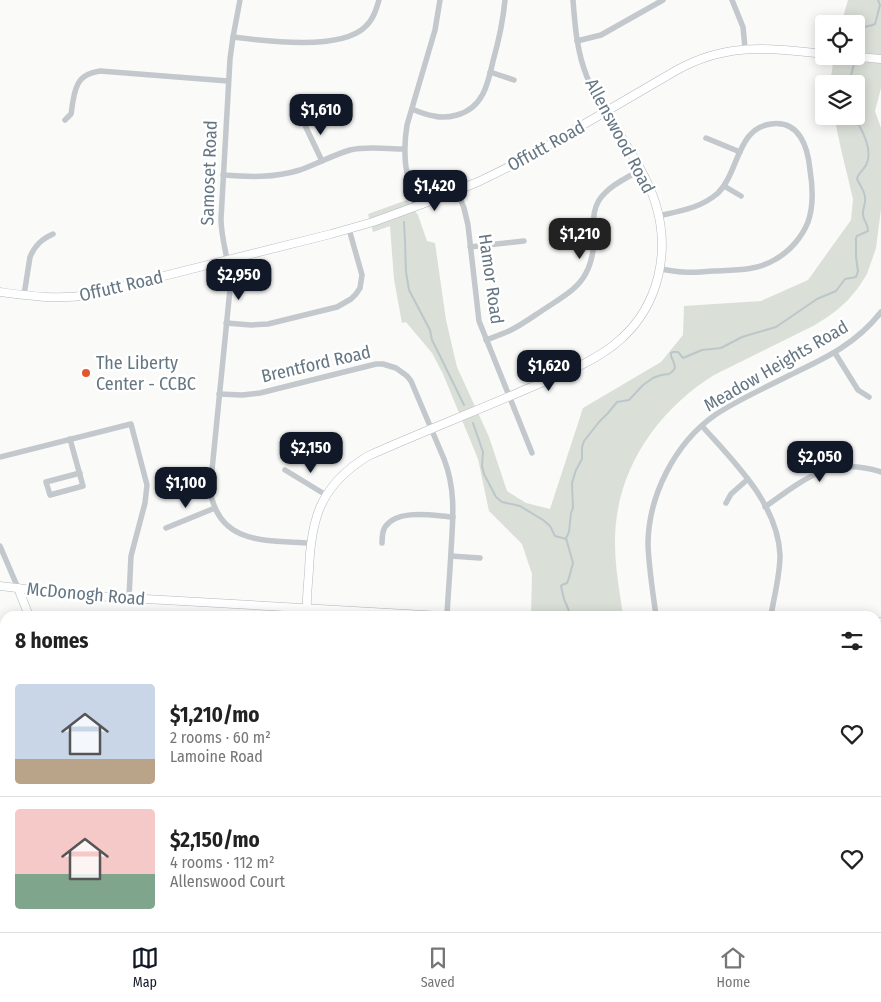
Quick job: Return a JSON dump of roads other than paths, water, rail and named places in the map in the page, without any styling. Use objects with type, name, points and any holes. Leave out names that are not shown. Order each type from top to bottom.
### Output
[{"type":"street","name":"Samoset Road","points":[[240,0],[233,37],[228,81],[221,229],[230,281],[210,490],[215,508],[227,525],[244,536],[261,540],[310,543]]},
{"type":"street","points":[[233,37],[289,43],[346,38],[365,27],[375,14],[379,0]]},
{"type":"street","points":[[416,207],[406,176],[404,149],[412,109],[435,30],[440,0]]},
{"type":"street","points":[[412,109],[444,118],[461,114],[476,105],[485,90],[490,72],[500,35],[505,0]]},
{"type":"street","name":"Allenswood Road","points":[[307,611],[310,543],[316,515],[326,495],[338,480],[358,462],[368,456],[549,380],[594,358],[622,338],[633,326],[650,300],[660,269],[662,239],[658,216],[651,192],[640,170],[588,79],[577,41],[573,0]]},
{"type":"street","points":[[577,41],[601,35],[653,2],[663,0]]},
{"type":"street","points":[[732,0],[743,27],[745,48]]},
{"type":"street","name":"Offutt Road","points":[[0,292],[52,298],[79,296],[349,229],[457,191],[515,164],[686,64],[714,54],[745,48],[769,48],[815,53]]},
{"type":"street","points":[[865,58],[881,60]]},
{"type":"street","points":[[65,120],[71,113],[77,85],[82,77],[91,72],[100,70],[228,81]]},
{"type":"street","points":[[490,72],[514,80]]},
{"type":"street","points":[[302,119],[322,161]]},
{"type":"street","points":[[658,216],[698,206],[713,197],[724,186],[750,134],[763,126],[778,124],[791,128],[802,138],[808,154],[813,196],[811,212],[802,234],[786,253],[764,265],[752,268],[693,272],[660,269]]},
{"type":"street","points":[[706,138],[740,152]]},
{"type":"street","points":[[223,175],[272,176],[297,171],[351,150],[404,149]]},
{"type":"street","points":[[486,340],[516,327],[565,295],[580,282],[586,274],[591,259],[594,242],[593,218],[596,204],[610,188],[640,170]]},
{"type":"street","points":[[724,186],[741,196]]},
{"type":"street","name":"Hamor Road","points":[[457,191],[466,216],[479,321],[532,453]]},
{"type":"street","points":[[226,323],[268,324],[337,307],[351,300],[360,288],[362,275],[349,229]]},
{"type":"street","points":[[24,295],[32,251],[40,242],[53,234]]},
{"type":"street","points":[[470,246],[524,240]]},
{"type":"street","name":"Meadow Heights Road","points":[[655,611],[648,544],[652,512],[658,490],[670,466],[684,446],[714,416],[729,406],[835,352],[860,335],[881,312]]},
{"type":"street","points":[[835,352],[858,390],[869,397]]},
{"type":"street","name":"Brentford Road","points":[[219,394],[242,395],[260,393],[370,365],[383,364],[396,368],[407,376],[415,389],[432,429],[449,475],[454,503],[447,611]]},
{"type":"street","points":[[0,457],[130,424],[146,485],[145,503],[131,556],[129,598]]},
{"type":"street","points":[[702,426],[748,479],[766,507],[777,534],[780,552],[779,570],[772,611]]},
{"type":"street","points":[[70,440],[80,473],[83,486],[50,495],[46,482],[80,473]]},
{"type":"street","points":[[766,507],[813,474],[838,467],[851,466],[864,467],[881,472]]},
{"type":"street","points":[[285,470],[326,495]]},
{"type":"street","points":[[726,503],[731,494],[748,479]]},
{"type":"street","points":[[166,528],[215,508]]},
{"type":"street","points":[[382,543],[385,527],[401,517],[414,514],[453,517]]},
{"type":"street","points":[[0,546],[27,611]]},
{"type":"street","points":[[451,556],[480,558]]},
{"type":"street","name":"McDonogh Road","points":[[0,586],[60,594],[283,611]]},
{"type":"waterway","points":[[865,27],[875,24],[880,5],[878,0]]},
{"type":"waterway","points":[[851,75],[854,65]]},
{"type":"waterway","points":[[569,611],[561,586],[567,583],[573,563],[566,538],[569,532],[573,508],[572,483],[582,459],[584,441],[599,422],[617,402],[629,400],[643,385],[653,378],[669,374],[673,371],[675,368],[671,353],[678,352],[683,358],[702,350],[721,348],[742,337],[776,327],[817,299],[836,291],[845,279],[856,277],[858,271],[856,238],[868,231],[863,215],[865,195],[857,179],[865,167],[869,155],[866,139],[859,125]]},
{"type":"waterway","points":[[404,222],[406,272],[409,290],[430,330],[432,340],[464,405]]},
{"type":"waterway","points":[[473,423],[483,452],[482,466],[484,474],[496,497],[502,502],[520,506],[543,520],[550,526],[555,536],[566,539]]},
{"type":"place","name":"The Liberty Center - CCBC","points":[[86,373]]}]
